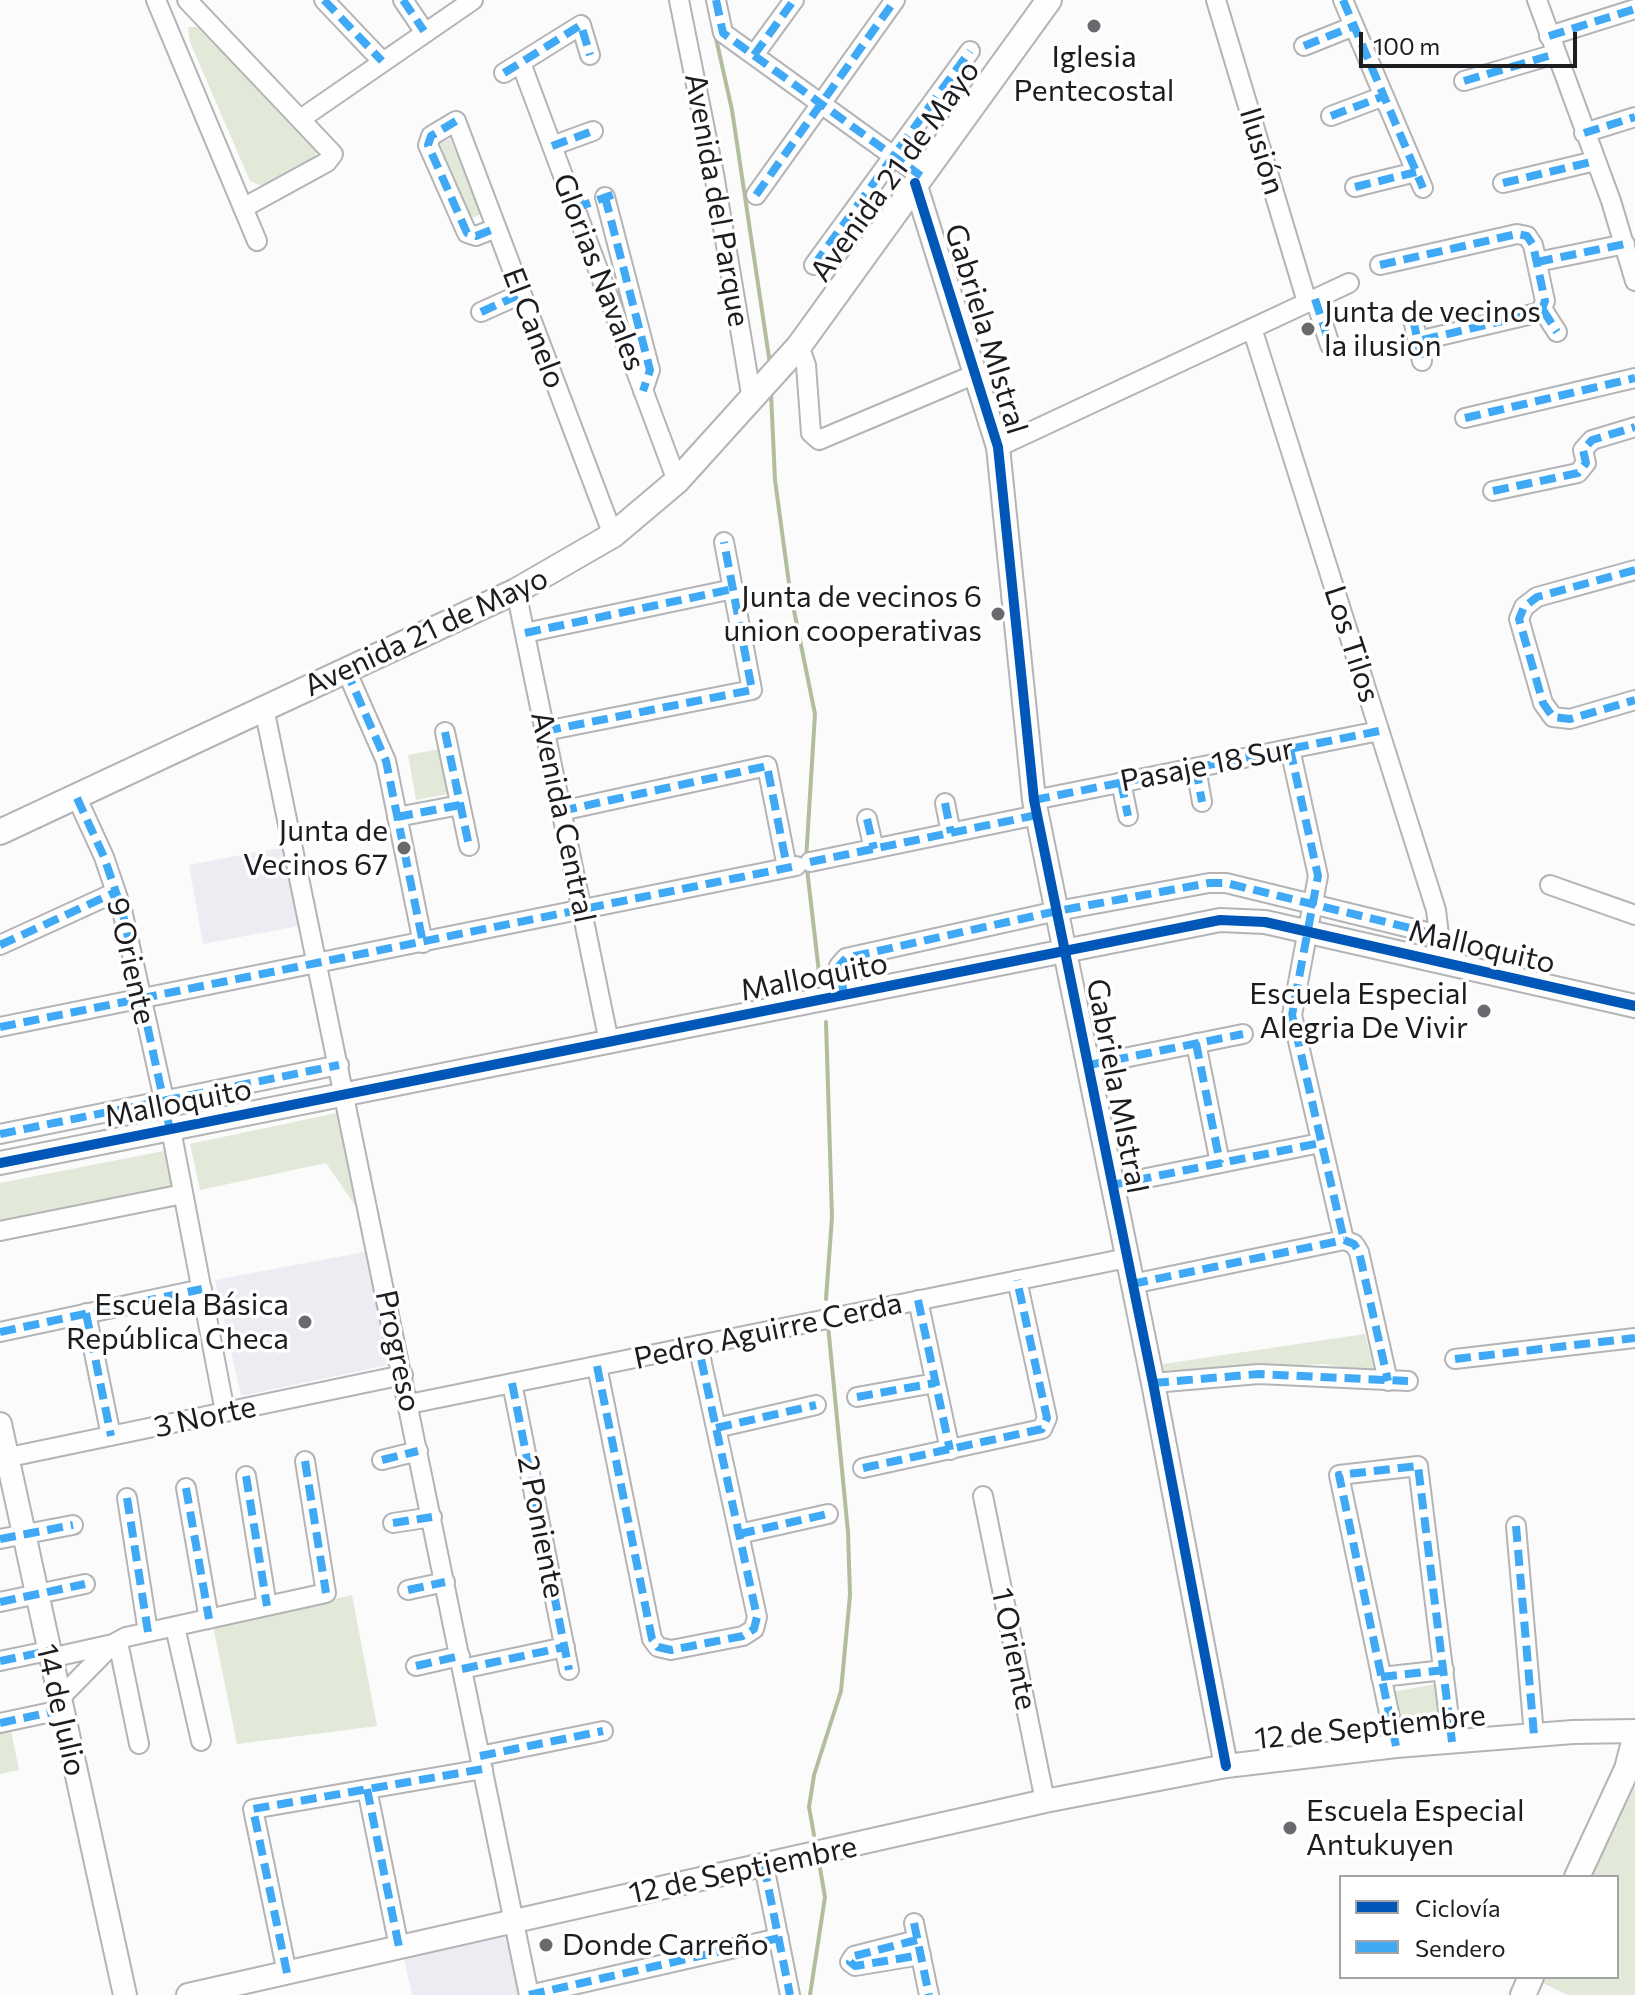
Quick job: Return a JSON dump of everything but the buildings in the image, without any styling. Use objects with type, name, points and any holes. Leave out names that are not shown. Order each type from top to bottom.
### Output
[{"type":"main road","name":"Avenida 21 de Mayo","points":[[0,832],[516,591],[613,535],[677,481],[799,346],[1049,0]]},
{"type":"main road","points":[[1578,1875],[1627,1769],[1635,1738]]},
{"type":"street","points":[[156,0],[257,241]]},
{"type":"street","points":[[324,0],[382,61]]},
{"type":"street","points":[[403,0],[424,31]]},
{"type":"street","points":[[302,118],[473,0]]},
{"type":"street","name":"Avenida del Parque","points":[[679,0],[757,394]]},
{"type":"street","points":[[716,0],[723,33],[893,156],[918,180]]},
{"type":"street","points":[[754,55],[794,0]]},
{"type":"street","points":[[756,195],[895,0]]},
{"type":"street","name":"Ilusión","points":[[1216,0],[1311,301],[1330,345]]},
{"type":"street","points":[[1343,0],[1420,180],[1355,187]]},
{"type":"street","points":[[1537,0],[1629,248],[1635,281]]},
{"type":"street","points":[[167,26],[174,12],[191,4],[333,154],[327,162],[243,208]]},
{"type":"street","points":[[1549,36],[1635,9]]},
{"type":"street","points":[[504,73],[581,25],[590,55]]},
{"type":"street","points":[[1304,46],[1354,26]]},
{"type":"street","name":"Avenida 21 de Mayo","points":[[814,265],[970,51]]},
{"type":"street","points":[[1464,81],[1555,54]]},
{"type":"street","name":"Glorias Navales","points":[[521,63],[677,481]]},
{"type":"street","points":[[1331,116],[1384,96]]},
{"type":"street","points":[[1584,133],[1635,117]]},
{"type":"street","name":"El Canelo","points":[[496,228],[476,236],[467,233],[428,145],[431,136],[456,121],[613,535]]},
{"type":"street","points":[[552,146],[593,131]]},
{"type":"street","points":[[1503,183],[1595,161]]},
{"type":"street","name":"Gabriela MIstral","points":[[918,180],[998,447],[1036,808],[1153,1383],[1226,1766]]},
{"type":"street","points":[[575,208],[611,195],[650,370],[643,391]]},
{"type":"street","points":[[1380,265],[1517,234],[1531,240],[1543,310],[1557,332]]},
{"type":"street","points":[[1537,262],[1629,248]]},
{"type":"street","points":[[998,447],[1349,283]]},
{"type":"street","points":[[481,312],[521,294]]},
{"type":"street","points":[[1418,341],[1536,316],[1543,310]]},
{"type":"street","points":[[1413,319],[1422,361]]},
{"type":"street","name":"Los Tilos","points":[[1252,328],[1436,910],[1439,935],[1435,960]]},
{"type":"street","points":[[799,346],[806,365],[810,430],[819,440],[978,373]]},
{"type":"street","points":[[1465,418],[1635,378]]},
{"type":"street","points":[[1493,491],[1578,473],[1586,463],[1583,450],[1592,440],[1635,427]]},
{"type":"street","points":[[545,731],[752,690],[724,542]]},
{"type":"street","points":[[1635,570],[1537,597],[1524,607],[1519,619],[1543,703],[1553,717],[1570,719],[1635,700]]},
{"type":"street","points":[[525,633],[733,589]]},
{"type":"street","name":"Avenida Central","points":[[516,591],[609,1042]]},
{"type":"street","points":[[346,670],[384,754],[423,943]]},
{"type":"street","name":"Progreso","points":[[264,708],[529,1995]]},
{"type":"street","name":"Pasaje 18 Sur","points":[[0,1027],[582,911],[951,833],[1121,782],[1379,731]]},
{"type":"street","points":[[445,732],[469,846]]},
{"type":"street","points":[[1290,749],[1317,868],[1314,904],[1292,1009],[1344,1240]]},
{"type":"street","points":[[561,811],[767,766],[798,865]]},
{"type":"street","points":[[1196,768],[1202,802]]},
{"type":"street","points":[[1121,782],[1128,816]]},
{"type":"street","name":"9 Oriente","points":[[77,798],[116,892],[170,1130],[225,1412]]},
{"type":"street","points":[[945,803],[951,833]]},
{"type":"street","points":[[397,817],[460,805]]},
{"type":"street","points":[[867,819],[874,849]]},
{"type":"street","name":"Malloquito","points":[[844,995],[839,966],[846,958],[1057,911],[1218,882],[1439,935]]},
{"type":"street","points":[[1550,885],[1635,915]]},
{"type":"street","points":[[0,945],[116,892]]},
{"type":"street","name":"Malloquito","points":[[0,1163],[1231,919],[1308,931],[1635,1006]]},
{"type":"street","points":[[1089,1065],[1243,1034]]},
{"type":"street","points":[[1196,1043],[1220,1163]]},
{"type":"street","points":[[0,1134],[339,1065]]},
{"type":"street","points":[[1112,1185],[1320,1143]]},
{"type":"street","points":[[0,1231],[183,1194]]},
{"type":"street","points":[[1132,1284],[1344,1240],[1354,1244],[1359,1252],[1388,1381]]},
{"type":"street","name":"Pedro Aguirre Cerda","points":[[409,1404],[1127,1258]]},
{"type":"street","points":[[863,1468],[1035,1433],[1045,1426],[1047,1418],[1017,1280]]},
{"type":"street","points":[[0,1332],[202,1289]]},
{"type":"street","points":[[918,1300],[950,1450]]},
{"type":"street","points":[[86,1313],[111,1436]]},
{"type":"street","points":[[1455,1359],[1635,1338]]},
{"type":"street","points":[[597,1366],[652,1639],[658,1647],[671,1650],[743,1636],[754,1629],[757,1617],[698,1345]]},
{"type":"street","points":[[1153,1383],[1259,1374],[1408,1381]]},
{"type":"street","name":"3 Norte","points":[[4,1459],[403,1375]]},
{"type":"street","name":"2 Poniente","points":[[512,1383],[569,1670]]},
{"type":"street","points":[[857,1397],[935,1383]]},
{"type":"street","points":[[716,1428],[816,1405]]},
{"type":"street","name":"14 de Julio","points":[[0,1424],[4,1459],[125,1995]]},
{"type":"street","points":[[382,1460],[418,1451]]},
{"type":"street","points":[[0,1661],[116,1643],[148,1632],[326,1593],[305,1461]]},
{"type":"street","points":[[1396,1746],[1339,1475],[1418,1466],[1452,1742]]},
{"type":"street","points":[[246,1476],[267,1606]]},
{"type":"street","points":[[186,1488],[209,1619]]},
{"type":"street","name":"1 Oriente","points":[[983,1496],[1045,1801]]},
{"type":"street","points":[[127,1498],[148,1632]]},
{"type":"street","points":[[739,1534],[828,1514]]},
{"type":"street","points":[[393,1523],[432,1517]]},
{"type":"street","points":[[0,1539],[73,1525]]},
{"type":"street","points":[[1516,1526],[1534,1735]]},
{"type":"street","points":[[408,1590],[445,1582]]},
{"type":"street","points":[[0,1602],[85,1584]]},
{"type":"street","points":[[175,1627],[201,1741]]},
{"type":"street","points":[[0,1723],[60,1704],[116,1643]]},
{"type":"street","points":[[116,1643],[139,1744]]},
{"type":"street","points":[[416,1666],[565,1647]]},
{"type":"street","points":[[1381,1677],[1444,1670]]},
{"type":"street","points":[[287,1973],[253,1809],[367,1789],[603,1731]]},
{"type":"street","name":"12 de Septiembre","points":[[188,1995],[514,1920],[831,1852],[1045,1801],[1226,1766],[1396,1746],[1635,1731]]},
{"type":"street","points":[[367,1789],[399,1947]]},
{"type":"street","points":[[764,1866],[790,1995]]},
{"type":"street","points":[[529,1995],[779,1938]]},
{"type":"street","points":[[917,1939],[929,1995]]},
{"type":"shaded area","points":[[284,847],[299,926],[203,944],[189,865]]},
{"type":"shaded area","name":"Escuela Básica República Checa","points":[[370,1251],[393,1364],[241,1396],[215,1280]]},
{"type":"shaded area","points":[[509,1936],[522,1995],[412,1995],[404,1958]]},
{"type":"green space","points":[[188,27],[197,27],[311,137],[317,152],[313,159],[262,186],[250,181],[190,42]]},
{"type":"green space","points":[[450,139],[483,213],[463,222],[430,147]]},
{"type":"green space","points":[[445,748],[453,793],[416,800],[408,755]]},
{"type":"green space","points":[[341,1112],[365,1220],[326,1163],[200,1190],[190,1144]]},
{"type":"green space","points":[[174,1149],[180,1186],[0,1223],[0,1183]]},
{"type":"green space","points":[[1365,1334],[1375,1372],[1323,1364],[1164,1371],[1163,1364]]},
{"type":"green space","points":[[352,1595],[377,1726],[237,1744],[213,1626]]},
{"type":"green space","points":[[1436,1684],[1444,1733],[1400,1740],[1392,1692]]},
{"type":"green space","points":[[11,1730],[19,1770],[0,1774],[0,1733]]},
{"type":"green space","points":[[1635,1785],[1635,1995],[1568,1995],[1538,1981],[1619,1979],[1619,1875],[1590,1875]]},
{"type":"waterway","points":[[715,34],[732,110],[770,364]]},
{"type":"waterway","points":[[771,393],[775,480],[790,591],[815,714],[806,860]]},
{"type":"waterway","points":[[807,869],[820,981]]},
{"type":"waterway","points":[[826,1022],[832,1217],[826,1299]]},
{"type":"waterway","points":[[814,1835],[809,1807],[814,1775],[841,1691],[850,1595],[848,1532],[828,1325]]},
{"type":"waterway","points":[[810,1995],[825,1897],[820,1868]]},
{"type":"marked path","points":[[324,0],[382,61]]},
{"type":"marked path","points":[[403,0],[424,31]]},
{"type":"marked path","points":[[716,0],[723,33],[921,176]]},
{"type":"marked path","points":[[754,55],[794,0]]},
{"type":"marked path","points":[[756,195],[895,0]]},
{"type":"marked path","points":[[1343,0],[1423,188]]},
{"type":"marked path","points":[[1549,36],[1635,9]]},
{"type":"marked path","points":[[504,73],[581,25],[590,55]]},
{"type":"marked path","points":[[1304,46],[1354,26]]},
{"type":"marked path","points":[[814,265],[970,51]]},
{"type":"marked path","points":[[1464,81],[1555,54]]},
{"type":"marked path","points":[[1331,116],[1384,96]]},
{"type":"marked path","points":[[1584,133],[1635,117]]},
{"type":"marked path","points":[[456,121],[431,136],[428,145],[467,233],[476,236],[496,228]]},
{"type":"marked path","points":[[552,146],[593,131]]},
{"type":"marked path","points":[[1503,183],[1595,161]]},
{"type":"marked path","points":[[1355,187],[1416,172]]},
{"type":"marked path","points":[[575,208],[618,193]]},
{"type":"marked path","points":[[605,197],[650,370],[643,391]]},
{"type":"marked path","points":[[1380,265],[1517,234],[1527,236],[1533,245],[1545,301],[1541,312],[1418,341]]},
{"type":"marked path","points":[[1537,262],[1625,244]]},
{"type":"marked path","points":[[481,312],[521,294]]},
{"type":"marked path","points":[[1315,299],[1330,345]]},
{"type":"marked path","points":[[1543,310],[1557,332]]},
{"type":"marked path","points":[[1413,319],[1422,361]]},
{"type":"marked path","points":[[1465,418],[1635,378]]},
{"type":"marked path","points":[[1493,491],[1578,473],[1586,463],[1583,450],[1592,440],[1635,427]]},
{"type":"marked path","points":[[545,731],[752,690],[724,542]]},
{"type":"marked path","points":[[1635,570],[1537,597],[1524,607],[1519,619],[1543,703],[1553,717],[1570,719],[1635,700]]},
{"type":"marked path","points":[[525,633],[733,589]]},
{"type":"marked path","points":[[346,670],[386,761],[423,943]]},
{"type":"marked path","points":[[1034,800],[1379,731]]},
{"type":"marked path","points":[[445,732],[469,846]]},
{"type":"marked path","points":[[1290,749],[1318,876],[1292,1015],[1344,1240]]},
{"type":"marked path","points":[[561,811],[767,766],[787,867]]},
{"type":"marked path","points":[[1196,768],[1202,802]]},
{"type":"marked path","points":[[1121,782],[1128,816]]},
{"type":"marked path","points":[[77,798],[104,857],[122,910],[170,1130]]},
{"type":"marked path","points":[[945,803],[951,833]]},
{"type":"marked path","points":[[397,817],[460,805]]},
{"type":"marked path","points":[[810,862],[1037,815]]},
{"type":"marked path","points":[[867,819],[874,849]]},
{"type":"marked path","points":[[0,1027],[796,866]]},
{"type":"marked path","points":[[844,995],[839,966],[846,958],[1057,911],[1209,883],[1226,883],[1439,935]]},
{"type":"marked path","points":[[0,945],[116,892]]},
{"type":"marked path","points":[[1089,1065],[1243,1034]]},
{"type":"marked path","points":[[1196,1043],[1220,1163]]},
{"type":"marked path","points":[[0,1134],[339,1065]]},
{"type":"marked path","points":[[1112,1185],[1320,1143]]},
{"type":"marked path","points":[[1344,1240],[1354,1244],[1359,1252],[1388,1381]]},
{"type":"marked path","points":[[1132,1284],[1344,1240]]},
{"type":"marked path","points":[[863,1468],[1042,1429],[1047,1418],[1017,1280]]},
{"type":"marked path","points":[[0,1332],[202,1289]]},
{"type":"marked path","points":[[918,1300],[950,1450]]},
{"type":"marked path","points":[[86,1313],[111,1436]]},
{"type":"marked path","points":[[1455,1359],[1635,1338]]},
{"type":"marked path","points":[[597,1366],[652,1639],[658,1647],[671,1650],[743,1636],[754,1629],[757,1617],[698,1345]]},
{"type":"marked path","points":[[1153,1383],[1259,1374],[1408,1381]]},
{"type":"marked path","points":[[512,1383],[569,1670]]},
{"type":"marked path","points":[[857,1397],[935,1383]]},
{"type":"marked path","points":[[716,1428],[816,1405]]},
{"type":"marked path","points":[[382,1460],[418,1451]]},
{"type":"marked path","points":[[305,1461],[326,1593]]},
{"type":"marked path","points":[[1396,1746],[1339,1475],[1418,1466],[1452,1742]]},
{"type":"marked path","points":[[246,1476],[267,1606]]},
{"type":"marked path","points":[[186,1488],[209,1619]]},
{"type":"marked path","points":[[127,1498],[148,1632]]},
{"type":"marked path","points":[[739,1534],[828,1514]]},
{"type":"marked path","points":[[393,1523],[432,1517]]},
{"type":"marked path","points":[[0,1539],[73,1525]]},
{"type":"marked path","points":[[1516,1526],[1534,1735]]},
{"type":"marked path","points":[[408,1590],[445,1582]]},
{"type":"marked path","points":[[0,1602],[85,1584]]},
{"type":"marked path","points":[[462,1669],[565,1647]]},
{"type":"marked path","points":[[0,1661],[48,1651]]},
{"type":"marked path","points":[[416,1666],[460,1656]]},
{"type":"marked path","points":[[1381,1677],[1444,1670]]},
{"type":"marked path","points":[[0,1723],[61,1710]]},
{"type":"marked path","points":[[480,1756],[603,1731]]},
{"type":"marked path","points":[[287,1973],[253,1809],[483,1769]]},
{"type":"marked path","points":[[367,1789],[399,1947]]},
{"type":"marked path","points":[[764,1866],[790,1995]]},
{"type":"marked path","points":[[914,1923],[929,1995]]},
{"type":"marked path","points":[[529,1995],[779,1938]]},
{"type":"marked path","points":[[917,1940],[854,1956],[850,1962],[855,1966],[921,1955]]},
{"type":"cycle path","points":[[915,183],[998,447],[1034,800],[1153,1383],[1226,1766]]},
{"type":"cycle path","points":[[0,1163],[1220,920],[1265,922],[1635,1006]]},
{"type":"place","name":"Iglesia Pentecostal","points":[[1094,26]]},
{"type":"place","name":"Junta de vecinos la ilusion","points":[[1308,329]]},
{"type":"place","name":"Junta de vecinos 6 union cooperativas","points":[[998,614]]},
{"type":"place","name":"Junta de Vecinos 67","points":[[404,848]]},
{"type":"place","name":"Escuela Especial Alegria De Vivir","points":[[1484,1011]]},
{"type":"place","name":"Escuela Básica República Checa","points":[[305,1322]]},
{"type":"place","name":"Escuela Especial Antukuyen","points":[[1290,1828]]},
{"type":"place","name":"Donde Carreño","points":[[546,1945]]}]
